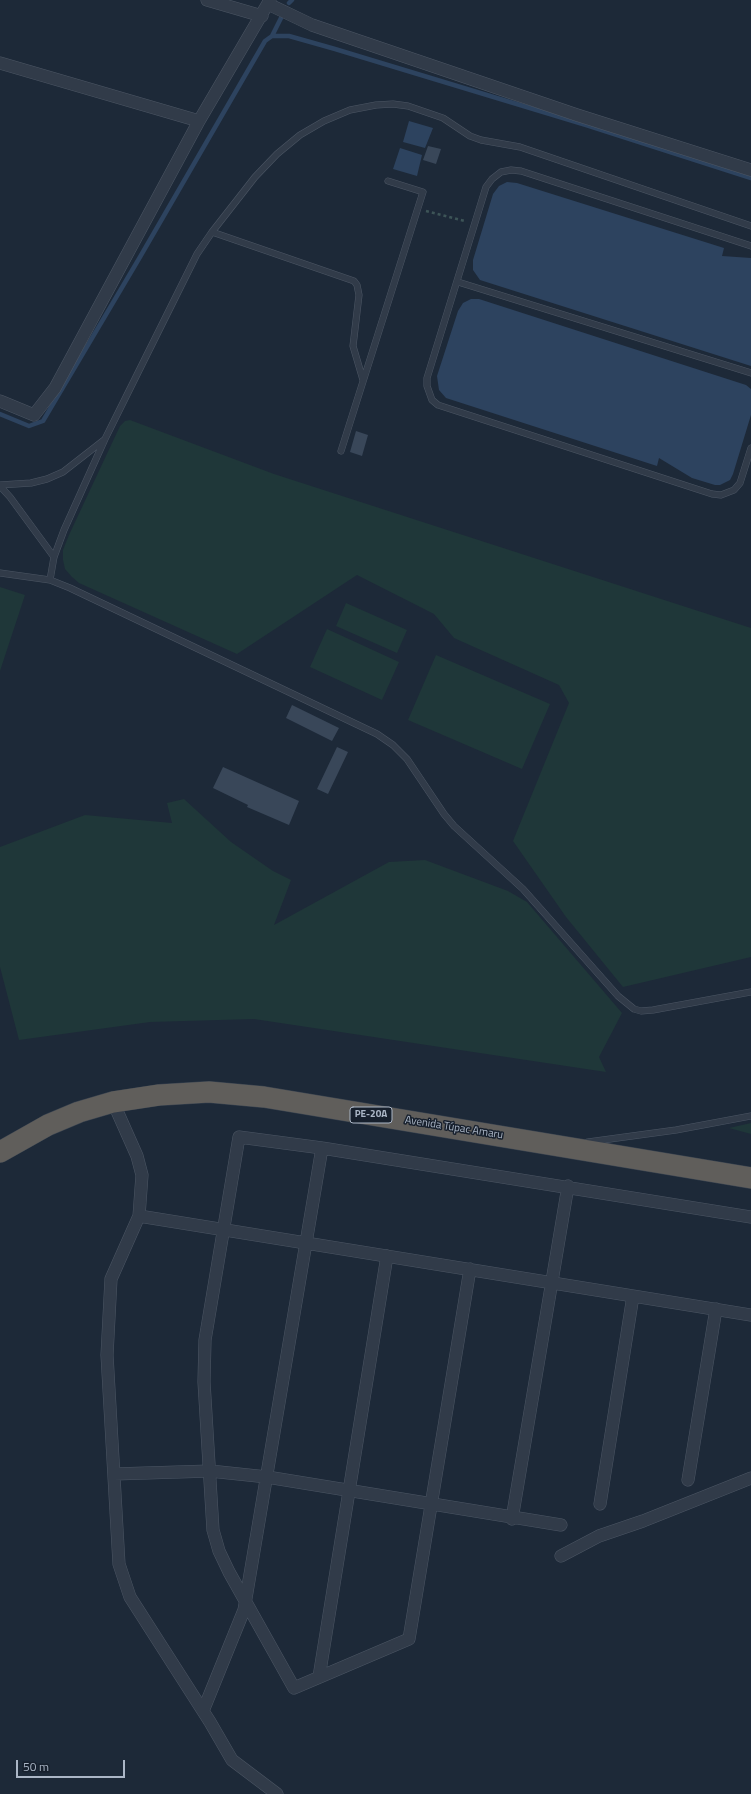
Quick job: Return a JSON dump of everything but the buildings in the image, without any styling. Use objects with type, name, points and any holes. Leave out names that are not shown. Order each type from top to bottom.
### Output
[{"type":"highway","name":"Avenida Túpac Amaru","points":[[0,1152],[48,1125],[79,1112],[113,1102],[159,1095],[209,1092],[264,1097],[717,1172],[748,1174]]},
{"type":"street","points":[[207,0],[262,16]]},
{"type":"street","points":[[0,400],[34,415],[55,388],[199,121],[269,2],[312,25],[577,115],[751,170]]},
{"type":"street","points":[[0,64],[199,121]]},
{"type":"street","points":[[113,1102],[137,1156],[142,1175],[139,1216],[111,1279],[107,1354],[119,1564],[130,1597],[203,1711],[232,1760],[277,1794]]},
{"type":"street","points":[[470,1270],[409,1639],[294,1688],[245,1602],[219,1551],[213,1530],[204,1382],[206,1340],[239,1137],[322,1148],[568,1186],[751,1217]]},
{"type":"street","points":[[203,1711],[244,1610],[322,1148]]},
{"type":"street","points":[[512,1519],[568,1186]]},
{"type":"street","points":[[139,1216],[751,1315]]},
{"type":"street","points":[[319,1677],[387,1256]]},
{"type":"street","points":[[600,1504],[633,1296]]},
{"type":"street","points":[[688,1480],[716,1309]]},
{"type":"street","points":[[114,1474],[210,1471],[266,1477],[512,1519],[561,1525]]},
{"type":"street","points":[[561,1556],[599,1536],[643,1521],[751,1478]]},
{"type":"lane","points":[[50,580],[54,557],[64,530],[106,439],[197,254],[212,232],[255,177],[277,154],[300,135],[324,121],[350,110],[376,105],[393,104],[408,106],[443,118],[470,136],[520,147],[751,226]]},
{"type":"lane","points":[[751,246],[521,171],[511,170],[501,172],[492,179],[486,187],[428,378],[429,393],[438,405],[712,494],[721,495],[734,490],[740,482],[751,448]]},
{"type":"lane","points":[[341,451],[423,192],[388,181]]},
{"type":"lane","points":[[212,232],[354,281],[357,285],[359,295],[352,336],[352,346],[363,381]]},
{"type":"lane","points":[[458,282],[751,374]]},
{"type":"lane","points":[[0,486],[31,483],[47,479],[63,472],[106,439]]},
{"type":"lane","points":[[0,486],[10,497],[54,557]]},
{"type":"lane","points":[[0,573],[50,580],[70,588],[377,734],[393,745],[407,759],[449,820],[524,889],[618,996],[634,1009],[641,1011],[653,1010],[751,992]]},
{"type":"lane","points":[[561,1146],[676,1130],[751,1116]]},
{"type":"path","points":[[418,208],[475,224]]},
{"type":"green space","points":[[130,420],[274,474],[751,628],[751,957],[623,987],[566,917],[513,841],[569,703],[559,685],[454,638],[434,614],[357,575],[237,654],[79,583],[72,577],[65,569],[63,550],[120,426],[125,421]]},
{"type":"green space","points":[[0,587],[25,595],[0,671]]},
{"type":"green space","points":[[346,603],[407,630],[397,653],[336,626]]},
{"type":"green space","points":[[327,629],[399,662],[382,700],[310,667]]},
{"type":"green space","points":[[436,655],[550,704],[522,769],[408,720]]},
{"type":"green space","points":[[184,799],[231,842],[273,871],[291,880],[274,925],[389,862],[425,860],[508,891],[527,902],[622,1013],[599,1057],[606,1072],[254,1019],[150,1022],[19,1040],[0,967],[0,847],[85,815],[172,823],[167,803]]},
{"type":"green space","points":[[751,1123],[751,1134],[729,1128]]},
{"type":"water","points":[[409,121],[433,128],[425,148],[403,142]]},
{"type":"water","points":[[400,148],[422,155],[417,176],[393,169]]},
{"type":"water","points":[[507,182],[517,183],[724,248],[722,256],[751,258],[751,366],[480,280],[473,270],[473,260],[493,194],[499,186]]},
{"type":"water","points":[[471,299],[479,299],[746,385],[751,389],[751,415],[730,480],[720,485],[715,485],[692,478],[659,458],[657,466],[446,398],[439,390],[437,376],[458,311],[463,303]]},
{"type":"waterway","points":[[289,3],[292,0]]},
{"type":"waterway","points":[[272,36],[281,18]]},
{"type":"waterway","points":[[0,414],[29,426],[43,421],[265,41],[272,36],[289,36],[335,49],[586,125],[751,178]]}]
